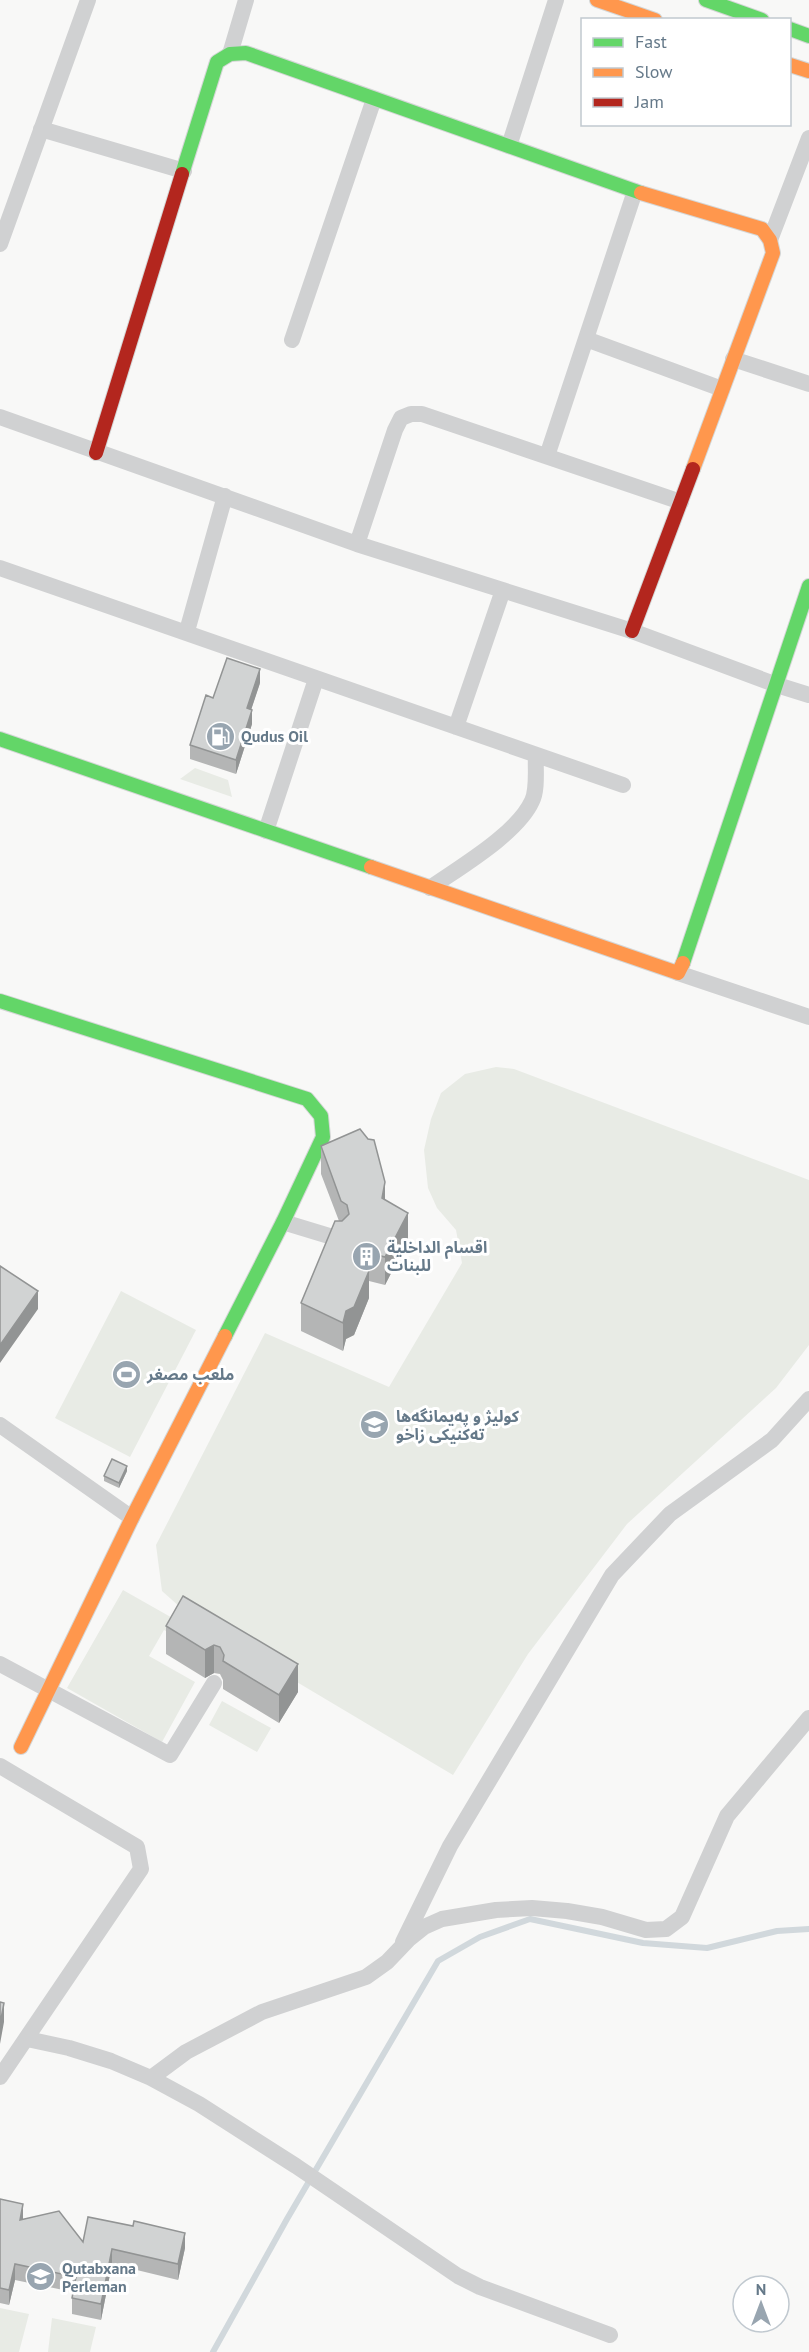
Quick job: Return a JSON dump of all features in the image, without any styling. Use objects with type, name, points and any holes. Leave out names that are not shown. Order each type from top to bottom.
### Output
[{"type":"street","points":[[0,244],[88,0]]},
{"type":"street","points":[[230,54],[246,0]]},
{"type":"street","points":[[510,146],[556,0]]},
{"type":"street","points":[[597,0],[649,18]]},
{"type":"street","points":[[707,0],[756,18]]},
{"type":"street","points":[[791,30],[809,36]]},
{"type":"street","points":[[96,453],[217,62],[230,54],[246,53],[635,191],[762,229],[770,240],[772,253],[632,631]]},
{"type":"street","points":[[791,66],[809,71]]},
{"type":"street","points":[[292,340],[374,99]]},
{"type":"street","points":[[41,129],[183,171]]},
{"type":"street","points":[[770,240],[809,138]]},
{"type":"street","points":[[547,456],[635,191]]},
{"type":"street","points":[[586,339],[722,389]]},
{"type":"street","points":[[733,359],[809,384]]},
{"type":"street","points":[[357,544],[395,430],[401,418],[411,414],[422,414],[681,502]]},
{"type":"street","points":[[0,417],[357,544],[632,631],[809,695]]},
{"type":"street","points":[[187,631],[225,496]]},
{"type":"street","points":[[0,568],[187,631],[316,679],[623,785]]},
{"type":"street","points":[[678,973],[809,586]]},
{"type":"street","points":[[456,727],[503,590]]},
{"type":"street","points":[[266,831],[316,679]]},
{"type":"street","points":[[0,739],[809,1017]]},
{"type":"street","points":[[430,888],[492,844],[520,820],[534,799],[536,755]]},
{"type":"street","points":[[0,1001],[296,1095],[316,1106],[325,1126],[323,1137],[283,1222],[132,1518],[21,1747]]},
{"type":"street","points":[[283,1222],[339,1239]]},
{"type":"street","points":[[397,1953],[450,1846],[612,1575],[669,1514],[772,1440],[809,1399]]},
{"type":"street","points":[[0,1425],[132,1518]]},
{"type":"street","points":[[0,1664],[170,1755],[214,1683]]},
{"type":"street","points":[[151,2078],[186,2052],[223,2030],[282,2004],[366,1977],[387,1962],[417,1933],[442,1919],[496,1910],[532,1908],[602,1917],[646,1930],[656,1931],[674,1924],[682,1917],[727,1816],[809,1718]]},
{"type":"street","points":[[0,1766],[137,1847],[141,1869],[0,2077]]},
{"type":"street","points":[[27,2039],[69,2048],[111,2061],[151,2078],[199,2104],[340,2194],[458,2276],[480,2287],[610,2335]]},
{"type":"shaded area","points":[[195,768],[228,780],[232,797],[180,779]]},
{"type":"shaded area","points":[[496,1067],[514,1069],[809,1180],[809,1345],[776,1388],[627,1524],[528,1654],[453,1775],[198,1623],[162,1591],[156,1545],[265,1333],[389,1387],[462,1263],[456,1230],[437,1208],[428,1188],[424,1150],[431,1119],[441,1093],[465,1074]]},
{"type":"shaded area","name":"ملعب مصغر","points":[[121,1291],[196,1330],[130,1457],[55,1418]]},
{"type":"shaded area","points":[[123,1590],[183,1624],[176,1636],[164,1630],[149,1656],[195,1682],[162,1742],[67,1688]]},
{"type":"shaded area","points":[[222,1701],[271,1728],[257,1752],[209,1725]]},
{"type":"shaded area","points":[[0,2308],[29,2314],[19,2352],[0,2352]]},
{"type":"shaded area","points":[[52,2318],[96,2327],[90,2352],[48,2352]]},
{"type":"building","points":[[227,658],[260,669],[247,708],[252,710],[236,760],[190,745],[206,695],[213,698]]},
{"type":"building","name":"اقسام الداخلیة للبنات","points":[[360,1129],[368,1139],[374,1140],[385,1182],[382,1198],[408,1213],[385,1257],[366,1252],[369,1271],[354,1307],[346,1311],[343,1323],[301,1303],[335,1221],[342,1221],[349,1214],[347,1205],[341,1201],[321,1146]]},
{"type":"building","points":[[0,1266],[38,1291],[0,1345]]},
{"type":"building","points":[[112,1459],[127,1466],[119,1483],[104,1476]]},
{"type":"building","points":[[183,1596],[298,1664],[279,1695],[223,1661],[224,1655],[220,1647],[214,1645],[205,1650],[166,1626]]},
{"type":"building","points":[[0,2002],[4,2003],[0,2024]]},
{"type":"building","points":[[0,2199],[23,2204],[20,2220],[59,2211],[83,2242],[88,2217],[133,2226],[134,2221],[185,2233],[178,2264],[112,2249],[101,2304],[72,2298],[76,2277],[15,2264],[9,2290],[0,2288]]},
{"type":"waterway","points":[[213,2352],[287,2219],[438,1961],[480,1937],[530,1919],[643,1943],[707,1948],[777,1931],[809,1929]]},
{"type":"traffic: fast","points":[[706,0],[756,18]]},
{"type":"traffic: fast","points":[[791,29],[809,36]]},
{"type":"traffic: fast","points":[[182,174],[217,62],[230,54],[246,53],[641,193]]},
{"type":"traffic: fast","points":[[683,963],[809,586]]},
{"type":"traffic: fast","points":[[0,739],[371,867]]},
{"type":"traffic: fast","points":[[0,1001],[307,1099],[321,1116],[323,1137],[225,1336]]},
{"type":"traffic: slow","points":[[597,0],[649,18]]},
{"type":"traffic: slow","points":[[791,65],[809,71]]},
{"type":"traffic: slow","points":[[641,193],[762,229],[770,240],[773,253],[693,469]]},
{"type":"traffic: slow","points":[[371,867],[678,973],[683,963]]},
{"type":"traffic: slow","points":[[21,1747],[132,1518],[225,1336]]},
{"type":"traffic: jam","points":[[96,453],[182,174]]},
{"type":"traffic: jam","points":[[632,631],[693,469]]},
{"type":"place","name":"Qudus Oil","points":[[220,736]]},
{"type":"place","name":"اقسام الداخلیة للبنات","points":[[366,1256]]},
{"type":"place","name":"ملعب مصغر","points":[[126,1374]]},
{"type":"place","name":"كوليژ و په‌يمانگه‌ها ته‌كنيكى زاخو","points":[[375,1425]]},
{"type":"place","name":"Qutabxana Perleman","points":[[41,2277]]}]
